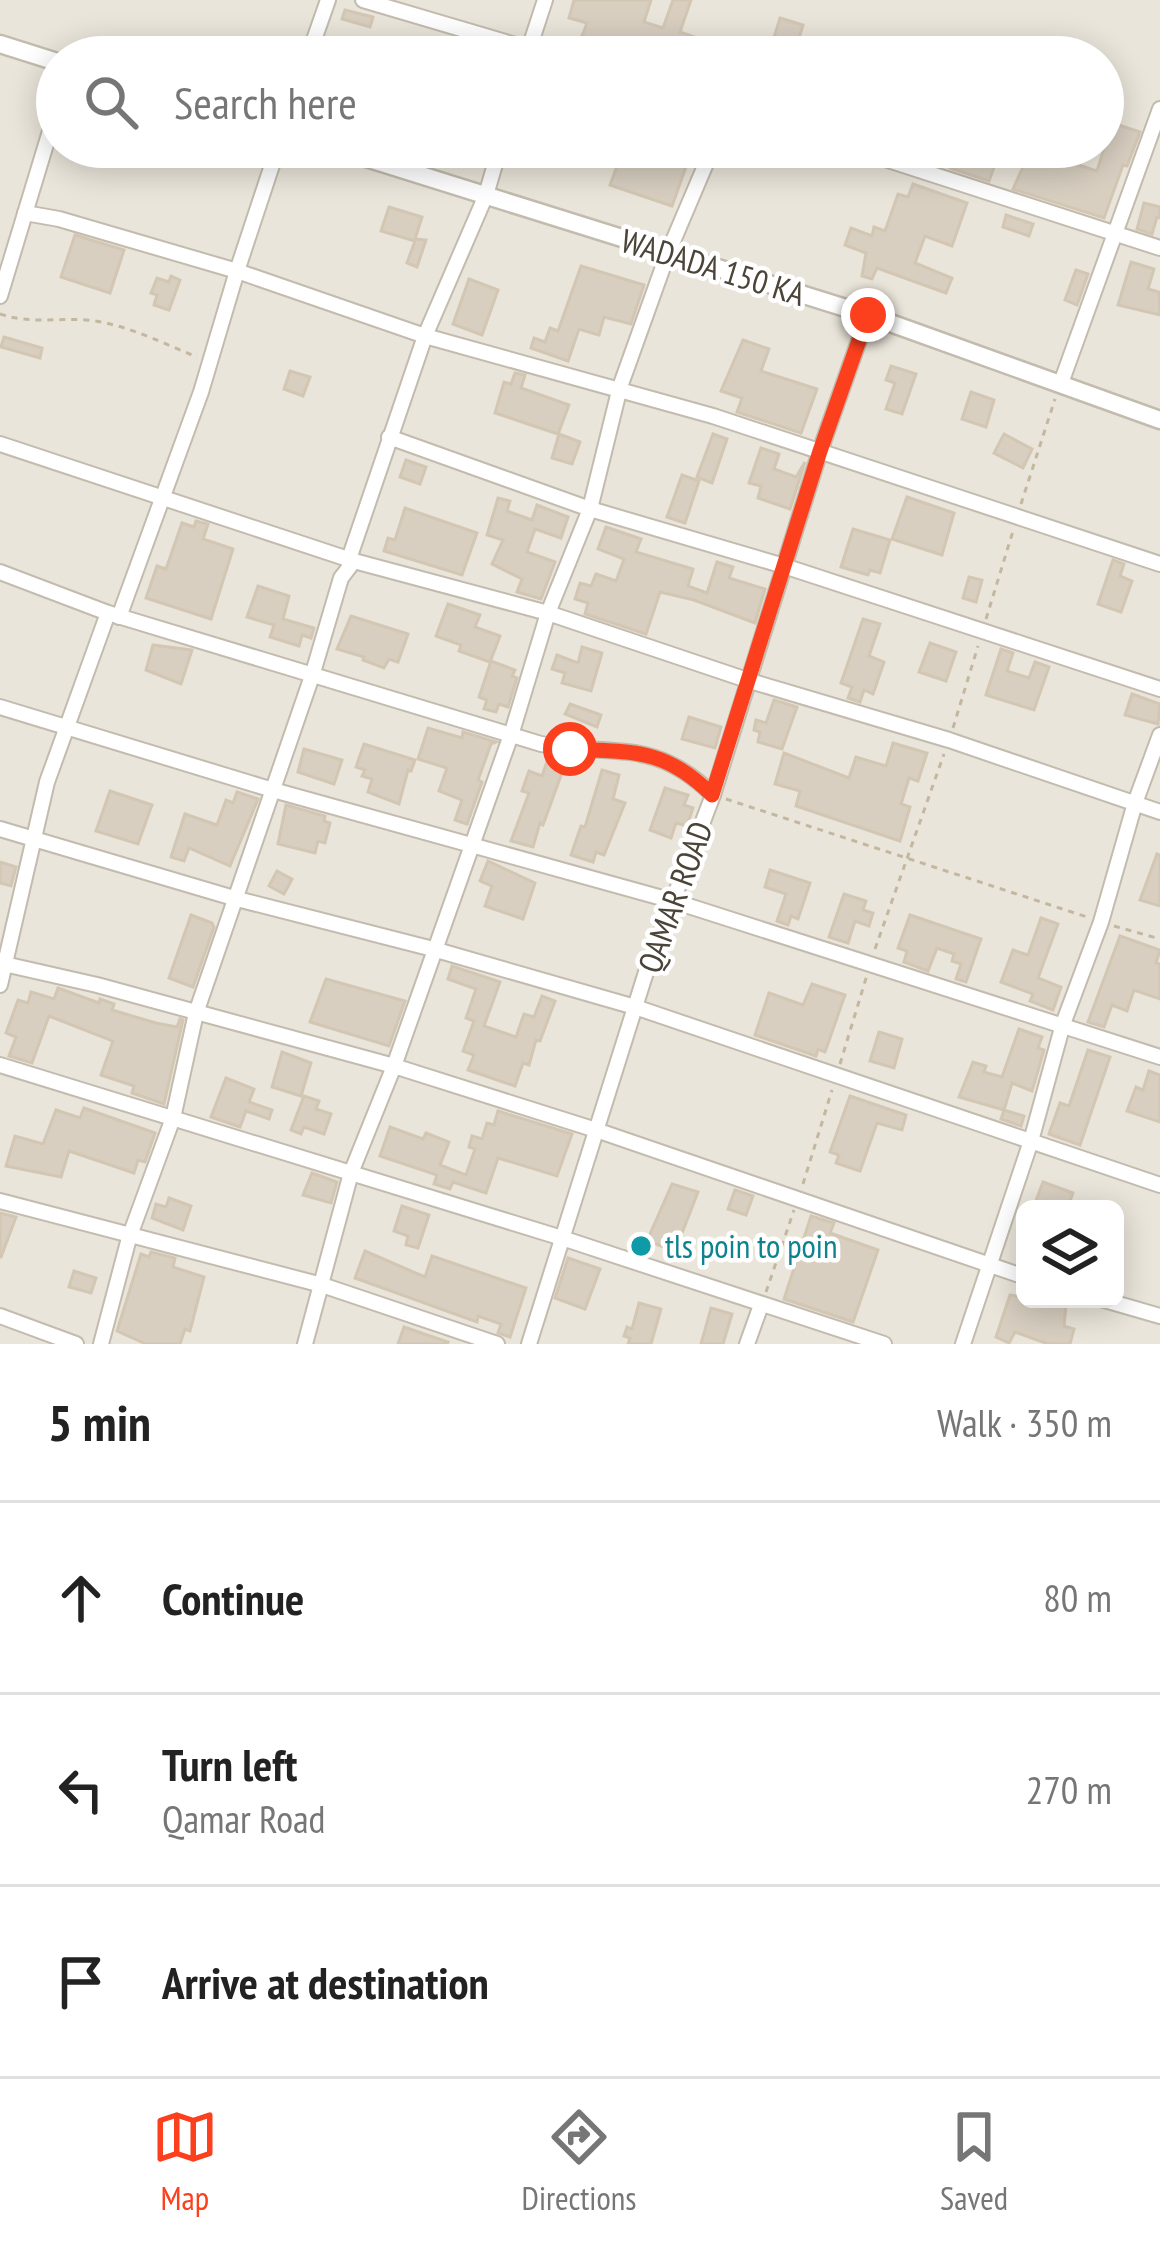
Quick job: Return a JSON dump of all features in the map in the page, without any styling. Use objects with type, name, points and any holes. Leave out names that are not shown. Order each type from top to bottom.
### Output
[{"type":"street","points":[[315,36],[328,0]]},
{"type":"street","points":[[363,0],[474,36]]},
{"type":"street","points":[[533,36],[545,0]]},
{"type":"street","points":[[0,44],[36,55]]},
{"type":"street","points":[[1060,382],[1159,116]]},
{"type":"street","points":[[0,296],[39,168]]},
{"type":"street","points":[[0,985],[32,841],[64,729],[162,495],[271,168]]},
{"type":"street","name":"WADADA 150 KA","points":[[399,168],[868,315],[1160,420]]},
{"type":"street","points":[[101,1344],[129,1238],[173,1118],[196,1012],[312,676],[340,578],[351,560],[425,336],[494,168]]},
{"type":"street","points":[[305,1344],[351,1173],[394,1066],[512,732],[548,613],[590,509],[620,388],[704,168]]},
{"type":"street","points":[[911,168],[1160,248]]},
{"type":"street","points":[[26,213],[237,271],[425,336],[620,388],[1160,563]]},
{"type":"street","name":"QAMAR ROAD","points":[[529,1344],[635,1007],[712,795],[820,451],[868,315]]},
{"type":"street","points":[[389,437],[590,509],[784,566],[1160,689]]},
{"type":"street","points":[[0,444],[351,560],[548,613],[750,681],[949,740],[1160,812]]},
{"type":"street","points":[[0,572],[113,615],[541,744],[632,750],[659,757],[689,772],[712,795]]},
{"type":"street","points":[[0,707],[273,790],[673,902],[1160,1057]]},
{"type":"street","points":[[963,1344],[1160,735]]},
{"type":"street","points":[[0,829],[635,1007],[1160,1184]]},
{"type":"street","points":[[3,964],[394,1066],[1016,1275]]},
{"type":"street","points":[[0,1065],[562,1238],[884,1344]]},
{"type":"street","points":[[0,1201],[322,1285],[497,1344]]},
{"type":"street","points":[[747,1344],[761,1305]]},
{"type":"street","points":[[1124,1306],[1160,1316]]},
{"type":"street","points":[[0,1316],[76,1344]]},
{"type":"path","points":[[0,314],[25,322],[87,320],[135,332],[210,362]]},
{"type":"path","points":[[761,1305],[906,856],[949,740],[1060,382]]},
{"type":"path","points":[[712,795],[1160,939]]},
{"type":"shaded area","points":[[0,0],[1160,0],[1160,1344],[0,1344]]},
{"type":"building","points":[[574,0],[651,0],[644,22],[663,28],[673,0],[691,0],[680,32],[691,36],[582,36],[587,23],[569,18]]},
{"type":"building","points":[[345,10],[373,17],[370,27],[342,19]]},
{"type":"building","points":[[780,18],[803,25],[800,36],[774,36]]},
{"type":"building","points":[[1124,127],[1140,132],[1124,165]]},
{"type":"building","points":[[616,168],[686,168],[672,206],[610,185]]},
{"type":"building","points":[[950,168],[994,168],[989,181]]},
{"type":"building","points":[[1022,168],[1122,168],[1104,218],[1013,189]]},
{"type":"building","points":[[913,184],[967,203],[952,246],[925,236],[915,263],[952,278],[946,293],[877,268],[872,279],[862,276],[866,253],[845,245],[851,228],[872,236],[874,227],[885,231],[898,194],[908,197]]},
{"type":"building","points":[[1144,203],[1160,207],[1152,234],[1137,229]]},
{"type":"building","points":[[389,207],[422,217],[415,239],[426,240],[417,267],[407,263],[415,241],[381,231]]},
{"type":"building","points":[[1006,215],[1033,224],[1029,236],[1003,227]]},
{"type":"building","points":[[75,235],[124,250],[110,293],[61,277]]},
{"type":"building","points":[[1131,262],[1154,269],[1148,289],[1159,292],[1160,315],[1118,305]]},
{"type":"building","points":[[581,266],[644,285],[631,324],[604,317],[599,335],[579,329],[568,361],[531,348],[534,338],[545,342],[550,328],[558,331]]},
{"type":"building","points":[[1076,270],[1088,274],[1077,305],[1065,300]]},
{"type":"building","points":[[171,276],[180,280],[169,310],[154,305],[157,295],[151,293],[157,278],[169,282]]},
{"type":"building","points":[[469,279],[498,290],[482,335],[453,324]]},
{"type":"building","points":[[4,337],[42,348],[40,358],[1,347]]},
{"type":"building","points":[[743,340],[769,349],[761,371],[817,389],[801,433],[737,412],[742,398],[721,391]]},
{"type":"building","points":[[891,366],[916,374],[902,414],[886,409],[895,383],[886,380]]},
{"type":"building","points":[[290,371],[310,377],[303,396],[284,389]]},
{"type":"building","points":[[515,373],[525,375],[521,388],[569,405],[558,434],[495,413],[504,382],[511,384]]},
{"type":"building","points":[[971,392],[994,400],[986,427],[962,419]]},
{"type":"building","points":[[559,434],[580,442],[572,464],[552,458]]},
{"type":"building","points":[[713,434],[727,439],[712,483],[697,477]]},
{"type":"building","points":[[1004,434],[1032,449],[1023,468],[994,453]]},
{"type":"building","points":[[761,448],[779,454],[774,469],[796,477],[805,462],[790,509],[758,498],[761,486],[749,483]]},
{"type":"building","points":[[406,460],[426,467],[420,484],[400,477]]},
{"type":"building","points":[[682,475],[699,481],[685,523],[667,517]]},
{"type":"building","points":[[907,497],[954,513],[942,555],[892,539]]},
{"type":"building","points":[[498,498],[510,501],[507,511],[532,520],[537,505],[568,517],[561,538],[535,529],[527,552],[555,562],[541,599],[517,592],[522,579],[492,564],[503,540],[487,535]]},
{"type":"building","points":[[405,508],[477,533],[462,575],[384,551],[388,538],[395,540]]},
{"type":"building","points":[[196,521],[208,524],[203,539],[233,549],[211,619],[146,598],[157,566],[166,569],[182,523],[194,527]]},
{"type":"building","points":[[606,527],[641,539],[636,552],[693,569],[688,586],[707,593],[717,562],[733,567],[729,578],[765,589],[755,623],[660,592],[646,634],[585,614],[588,603],[575,599],[580,583],[591,586],[596,574],[616,581],[624,559],[598,549]]},
{"type":"building","points":[[853,529],[890,540],[880,573],[870,570],[868,575],[841,567]]},
{"type":"building","points":[[1113,560],[1124,564],[1120,576],[1132,581],[1121,612],[1098,604]]},
{"type":"building","points":[[969,577],[982,580],[976,602],[963,598]]},
{"type":"building","points":[[258,586],[289,596],[283,619],[314,628],[311,638],[302,635],[299,646],[270,637],[274,625],[247,617]]},
{"type":"building","points":[[448,604],[480,615],[475,627],[500,636],[490,662],[436,636]]},
{"type":"building","points":[[351,616],[408,634],[398,662],[389,659],[384,668],[337,649]]},
{"type":"building","points":[[863,619],[880,624],[869,656],[884,662],[873,694],[864,690],[860,702],[848,698],[852,687],[841,683]]},
{"type":"building","points":[[930,643],[956,652],[946,681],[919,672]]},
{"type":"building","points":[[153,645],[192,650],[181,684],[146,670]]},
{"type":"building","points":[[582,647],[602,653],[591,691],[562,683],[565,673],[552,669],[557,655],[578,663]]},
{"type":"building","points":[[1001,649],[1013,653],[1007,671],[1029,678],[1035,662],[1049,667],[1034,710],[986,695]]},
{"type":"building","points":[[491,661],[515,670],[512,676],[517,678],[508,707],[499,704],[496,712],[484,709],[487,700],[479,697]]},
{"type":"building","points":[[1132,694],[1160,704],[1158,724],[1125,715]]},
{"type":"building","points":[[774,700],[797,707],[782,749],[758,742],[760,732],[754,730],[756,720],[766,723]]},
{"type":"building","points":[[570,704],[601,715],[597,727],[565,714]]},
{"type":"building","points":[[689,717],[721,727],[715,748],[682,739]]},
{"type":"building","points":[[428,728],[496,742],[491,744],[478,780],[482,782],[467,824],[455,820],[462,800],[439,791],[447,768],[418,759]]},
{"type":"building","points":[[893,743],[927,753],[918,781],[909,778],[901,804],[910,807],[900,841],[796,806],[800,791],[775,784],[784,753],[849,778],[856,757],[886,766]]},
{"type":"building","points":[[364,744],[415,760],[399,804],[368,792],[372,779],[356,767]]},
{"type":"building","points":[[304,749],[342,760],[334,784],[298,772]]},
{"type":"building","points":[[549,756],[567,759],[543,825],[540,823],[533,847],[511,841],[529,793],[522,791],[529,771],[542,776]]},
{"type":"building","points":[[602,770],[619,775],[613,799],[625,803],[604,855],[596,852],[593,862],[571,855]]},
{"type":"building","points":[[665,788],[688,795],[684,805],[693,808],[687,826],[676,823],[671,838],[650,830]]},
{"type":"building","points":[[110,791],[152,805],[138,844],[96,831]]},
{"type":"building","points":[[237,792],[258,799],[230,866],[189,848],[184,861],[171,857],[185,814],[217,825],[226,800],[233,803]]},
{"type":"building","points":[[286,805],[325,816],[324,821],[330,823],[325,843],[318,841],[315,853],[278,844]]},
{"type":"building","points":[[1160,855],[1160,906],[1140,900]]},
{"type":"building","points":[[488,861],[535,883],[523,919],[485,906],[492,886],[480,881]]},
{"type":"building","points":[[0,862],[16,867],[11,886],[0,883]]},
{"type":"building","points":[[770,870],[810,883],[798,919],[791,916],[788,925],[777,921],[786,894],[765,887]]},
{"type":"building","points":[[277,871],[292,879],[284,894],[269,886]]},
{"type":"building","points":[[844,894],[866,901],[863,910],[873,913],[869,926],[855,921],[848,943],[829,937]]},
{"type":"building","points":[[191,915],[214,927],[193,987],[169,978]]},
{"type":"building","points":[[910,915],[981,939],[966,982],[956,979],[961,964],[952,961],[954,954],[937,948],[928,971],[904,962],[907,951],[898,948]]},
{"type":"building","points":[[1041,918],[1058,924],[1038,978],[1061,987],[1053,1010],[1030,1001],[1033,994],[1001,982],[1013,950],[1028,955]]},
{"type":"building","points":[[1120,936],[1160,950],[1156,963],[1160,964],[1160,999],[1134,990],[1127,1011],[1112,1005],[1104,1027],[1088,1022]]},
{"type":"building","points":[[452,966],[500,982],[484,1026],[516,1037],[524,1014],[534,1017],[542,996],[555,1001],[529,1065],[523,1063],[515,1086],[468,1070],[474,1055],[463,1051],[474,1021],[466,1018],[476,989],[448,979]]},
{"type":"building","points":[[326,979],[405,1001],[389,1046],[310,1022]]},
{"type":"building","points":[[812,984],[845,995],[825,1052],[818,1049],[816,1056],[755,1035],[769,993],[803,1005]]},
{"type":"building","points":[[58,988],[114,1004],[112,1010],[156,1023],[177,1027],[183,1020],[164,1104],[132,1093],[134,1086],[101,1075],[113,1041],[49,1016],[32,1063],[9,1056],[16,1037],[6,1033],[18,1000],[28,1003],[31,992],[54,999]]},
{"type":"building","points":[[1019,1029],[1042,1037],[1038,1048],[1044,1050],[1032,1091],[1012,1083],[1004,1110],[959,1097],[973,1062],[986,1066],[984,1072],[1002,1077]]},
{"type":"building","points":[[879,1032],[902,1039],[894,1068],[870,1061]]},
{"type":"building","points":[[1088,1050],[1110,1057],[1080,1145],[1049,1134],[1060,1103],[1069,1106]]},
{"type":"building","points":[[282,1052],[311,1063],[301,1096],[272,1087]]},
{"type":"building","points":[[1149,1071],[1160,1075],[1160,1122],[1127,1111],[1136,1087],[1143,1090]]},
{"type":"building","points":[[226,1078],[254,1089],[249,1102],[272,1110],[269,1119],[246,1111],[240,1127],[211,1117]]},
{"type":"building","points":[[304,1096],[319,1101],[316,1109],[331,1114],[324,1134],[304,1127],[301,1134],[291,1130]]},
{"type":"building","points":[[850,1096],[906,1115],[902,1130],[877,1123],[860,1171],[836,1163],[839,1155],[830,1152]]},
{"type":"building","points":[[84,1108],[155,1133],[145,1162],[138,1160],[134,1173],[69,1151],[61,1177],[6,1166],[15,1136],[43,1144],[56,1110],[80,1118]]},
{"type":"building","points":[[1004,1110],[1024,1116],[1021,1126],[1001,1119]]},
{"type":"building","points":[[498,1111],[572,1134],[557,1176],[498,1158],[486,1193],[453,1182],[450,1189],[434,1184],[437,1175],[380,1156],[390,1127],[423,1139],[426,1133],[449,1142],[440,1165],[466,1175],[475,1149],[469,1147],[472,1136],[482,1139]]},
{"type":"building","points":[[312,1173],[337,1182],[331,1203],[303,1195]]},
{"type":"building","points":[[1043,1182],[1073,1193],[1070,1200],[1036,1200]]},
{"type":"building","points":[[672,1184],[698,1192],[675,1251],[647,1241]]},
{"type":"building","points":[[735,1190],[753,1196],[746,1215],[728,1209]]},
{"type":"building","points":[[169,1198],[191,1206],[183,1230],[152,1218],[156,1204],[166,1207]]},
{"type":"building","points":[[402,1206],[429,1215],[418,1248],[406,1245],[408,1236],[394,1231]]},
{"type":"building","points":[[0,1213],[16,1217],[1,1257],[0,1257]]},
{"type":"building","points":[[811,1216],[834,1223],[830,1233],[878,1250],[853,1322],[784,1299]]},
{"type":"building","points":[[365,1251],[425,1277],[432,1256],[526,1288],[510,1337],[498,1333],[501,1324],[478,1316],[477,1322],[355,1278]]},
{"type":"building","points":[[151,1252],[175,1258],[173,1267],[204,1277],[190,1331],[185,1329],[180,1344],[146,1344],[117,1331],[141,1254],[149,1257]]},
{"type":"building","points":[[568,1258],[600,1269],[585,1309],[555,1298]]},
{"type":"building","points":[[74,1271],[96,1278],[91,1293],[69,1287]]},
{"type":"building","points":[[1010,1295],[1016,1296],[1016,1308],[1066,1308],[1064,1326],[1074,1329],[1070,1344],[1048,1344],[1015,1332],[1009,1343],[996,1337]]},
{"type":"building","points":[[639,1303],[661,1309],[651,1344],[628,1344],[630,1338],[624,1336],[627,1327],[632,1329]]},
{"type":"building","points":[[711,1308],[732,1314],[723,1344],[701,1344]]},
{"type":"building","points":[[404,1327],[448,1342],[398,1344]]},
{"type":"place","name":"tls poin to poin","points":[[641,1246]]},
{"type":"route","points":[[570,749],[632,750],[659,757],[689,772],[712,795],[820,451],[868,315]]}]
